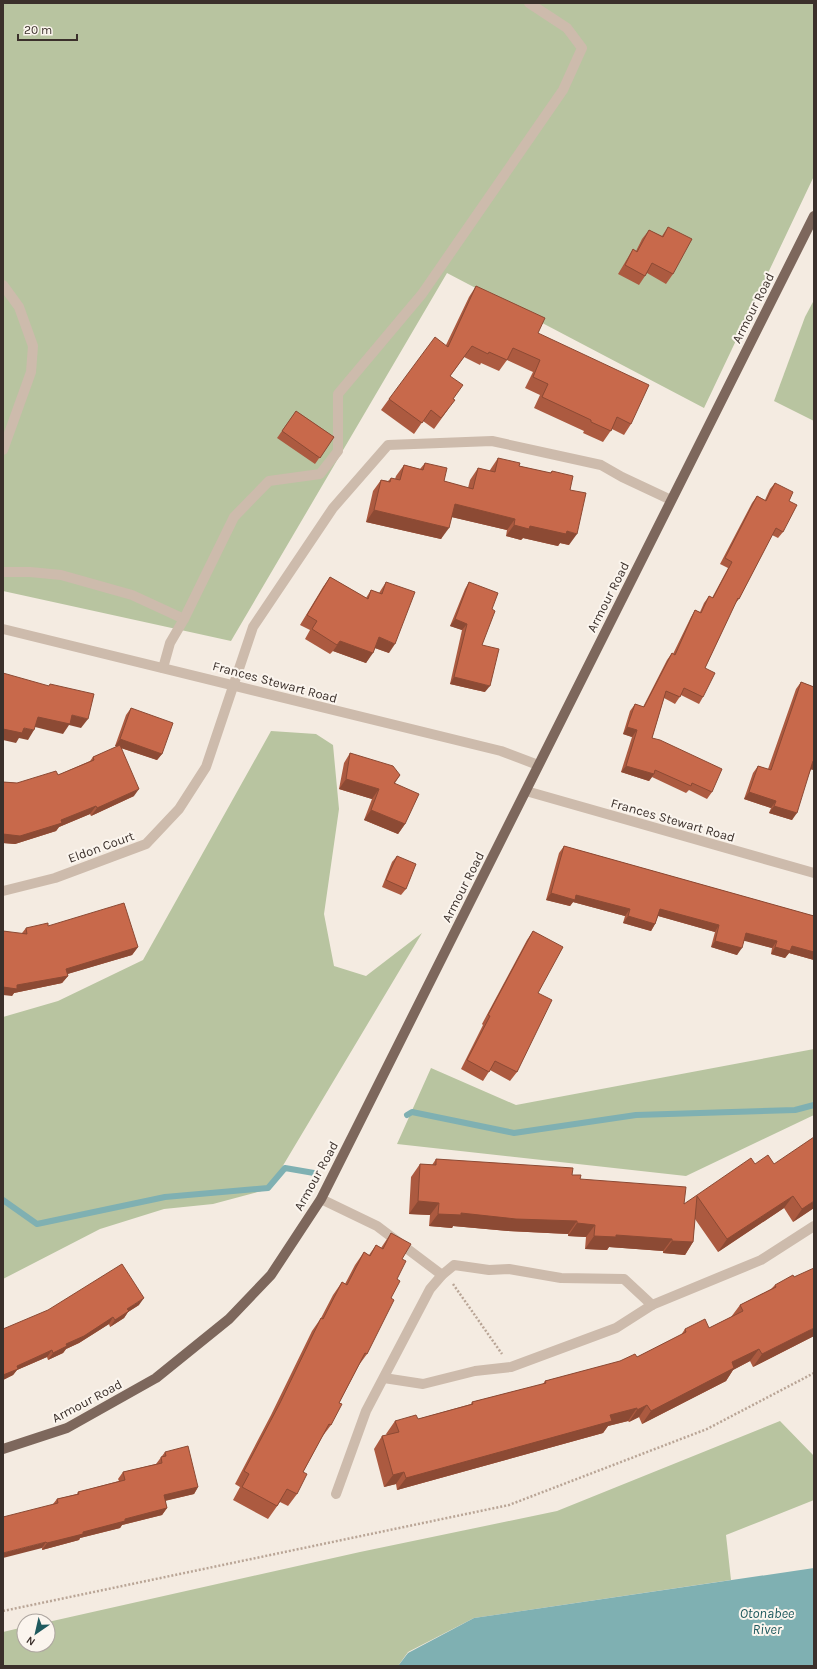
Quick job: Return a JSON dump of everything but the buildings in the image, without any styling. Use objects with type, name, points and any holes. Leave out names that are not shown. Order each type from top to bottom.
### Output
[{"type":"main road","name":"Armour Road","points":[[3,1449],[67,1428],[156,1378],[229,1319],[271,1275],[321,1199],[814,216]]},
{"type":"street","points":[[163,668],[170,643],[184,619],[234,517],[270,481],[320,474],[338,451],[338,394],[422,294],[563,90],[582,48],[567,28],[529,3]]},
{"type":"street","points":[[3,285],[19,308],[33,346],[31,372],[3,450]]},
{"type":"street","name":"Eldon Court","points":[[3,891],[55,878],[146,844],[179,809],[206,767],[253,627],[333,508],[388,445],[492,441],[602,465],[622,477],[671,500]]},
{"type":"street","points":[[3,572],[30,572],[61,575],[132,595],[184,619]]},
{"type":"street","name":"Frances Stewart Road","points":[[3,629],[234,685],[339,713],[501,751],[538,765]]},
{"type":"street","name":"Frances Stewart Road","points":[[526,791],[814,873]]},
{"type":"street","points":[[321,1199],[377,1226],[442,1275]]},
{"type":"street","points":[[384,1378],[423,1384],[475,1371],[511,1367],[616,1328],[652,1305],[761,1260],[814,1226]]},
{"type":"street","points":[[336,1494],[366,1411],[430,1289],[442,1275],[454,1265],[489,1270],[510,1269],[561,1278],[624,1279],[652,1305]]},
{"type":"path","points":[[442,1275],[455,1286],[511,1367]]},
{"type":"path","points":[[3,1611],[509,1505],[707,1429],[814,1373]]},
{"type":"green space","points":[[3,3],[814,3],[814,176],[704,408],[447,273],[231,641],[3,591]]},
{"type":"green space","points":[[814,300],[814,421],[774,401],[805,317]]},
{"type":"green space","points":[[271,731],[316,734],[333,745],[339,809],[324,914],[334,966],[366,976],[422,933],[269,1189],[213,1204],[164,1209],[100,1229],[3,1279],[3,1017],[58,1001],[143,960]]},
{"type":"green space","points":[[814,1049],[814,1115],[686,1176],[397,1144],[431,1068],[516,1105]]},
{"type":"green space","points":[[780,1421],[814,1456],[814,1500],[726,1535],[731,1580],[474,1618],[408,1652],[398,1666],[3,1666],[3,1632],[16,1629],[16,1653],[56,1653],[56,1620],[360,1552],[557,1511]]},
{"type":"water","name":"Otonabee River","points":[[814,1568],[814,1666],[398,1666],[408,1653],[474,1618]]},
{"type":"waterway","points":[[407,1115],[412,1112],[514,1133],[636,1115],[795,1110],[814,1105]]},
{"type":"waterway","points":[[3,1200],[37,1224],[165,1197],[268,1188],[285,1168],[314,1173]]}]
